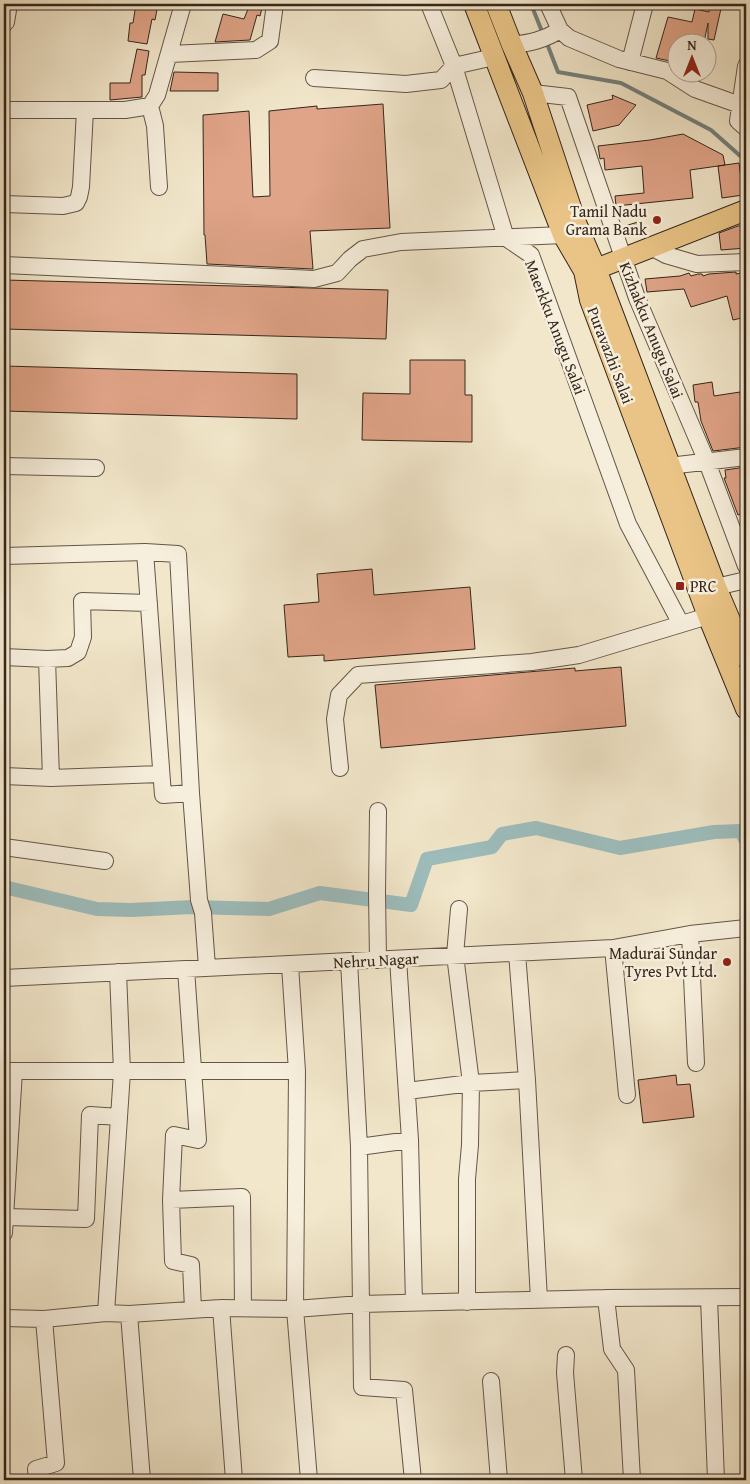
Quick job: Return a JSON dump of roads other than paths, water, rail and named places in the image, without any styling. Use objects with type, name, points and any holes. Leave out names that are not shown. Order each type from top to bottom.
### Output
[{"type":"main road","name":"Puravazhi Salai","points":[[474,4],[563,235],[590,270],[590,300],[708,616],[746,709]]},
{"type":"main road","name":"Puravazhi Salai","points":[[496,4],[533,93],[590,270],[746,658]]},
{"type":"main road","points":[[590,270],[623,259],[746,210]]},
{"type":"street","points":[[4,24],[9,4]]},
{"type":"street","points":[[159,187],[155,126],[150,106],[157,95],[183,4]]},
{"type":"street","points":[[170,54],[256,50],[270,41],[275,4]]},
{"type":"street","points":[[429,4],[454,66],[506,238]]},
{"type":"street","points":[[548,4],[554,34]]},
{"type":"street","points":[[630,62],[645,4]]},
{"type":"street","points":[[512,45],[532,43],[554,34],[569,38],[619,59],[667,71],[695,89],[740,105]]},
{"type":"street","points":[[314,78],[406,84],[441,80],[454,66],[494,57]]},
{"type":"street","points":[[746,66],[738,121],[746,128]]},
{"type":"street","name":"Kizhakku Anugu Salai","points":[[533,93],[568,97],[637,298],[707,462],[746,566]]},
{"type":"street","points":[[4,110],[125,110],[150,106]]},
{"type":"street","points":[[4,204],[63,206],[76,203],[80,198],[84,110]]},
{"type":"street","points":[[4,265],[314,279],[337,273],[363,249],[401,242],[563,235]]},
{"type":"street","name":"Maerkku Anugu Salai","points":[[506,238],[531,255],[628,524],[680,624]]},
{"type":"street","points":[[651,247],[666,255],[697,264],[746,262]]},
{"type":"street","points":[[669,466],[746,457]]},
{"type":"street","points":[[4,466],[96,468]]},
{"type":"street","points":[[4,556],[145,552],[178,554],[192,793],[207,967]]},
{"type":"street","points":[[145,552],[163,795],[192,793]]},
{"type":"street","points":[[716,587],[746,580]]},
{"type":"street","points":[[4,657],[68,658],[78,652],[83,637],[82,601],[148,603]]},
{"type":"street","points":[[340,768],[335,719],[339,695],[358,675],[542,661],[579,654],[708,616]]},
{"type":"street","points":[[47,659],[51,778]]},
{"type":"street","points":[[4,776],[51,778],[160,774]]},
{"type":"street","points":[[378,811],[378,960]]},
{"type":"street","points":[[4,847],[105,861]]},
{"type":"street","points":[[459,909],[456,955],[470,1083],[470,1145],[467,1179],[467,1302]]},
{"type":"street","name":"Nehru Nagar","points":[[4,978],[613,948],[690,934],[746,928]]},
{"type":"street","points":[[690,934],[696,1063]]},
{"type":"street","points":[[613,948],[626,1095]]},
{"type":"street","points":[[517,952],[527,1080],[539,1300]]},
{"type":"street","points":[[398,959],[410,1140],[414,1303]]},
{"type":"street","points":[[349,961],[359,1147],[362,1387],[404,1390],[413,1480]]},
{"type":"street","points":[[290,965],[297,1071],[294,1309],[309,1480]]},
{"type":"street","points":[[186,969],[198,1140],[174,1134],[171,1200],[172,1261],[191,1265],[193,1310]]},
{"type":"street","points":[[106,1313],[122,1072],[118,972]]},
{"type":"street","points":[[4,1233],[9,1071],[297,1071]]},
{"type":"street","points":[[407,1091],[470,1083],[527,1080]]},
{"type":"street","points":[[5,1217],[86,1218],[90,1115],[119,1116]]},
{"type":"street","points":[[359,1147],[410,1140]]},
{"type":"street","points":[[171,1200],[242,1197],[243,1308]]},
{"type":"street","points":[[4,1318],[44,1319],[106,1313],[129,1314],[221,1308],[294,1309],[361,1304],[606,1298],[746,1297]]},
{"type":"street","points":[[606,1298],[612,1349],[626,1370],[632,1480]]},
{"type":"street","points":[[709,1298],[716,1480]]},
{"type":"street","points":[[221,1308],[234,1480]]},
{"type":"street","points":[[129,1314],[142,1480]]},
{"type":"street","points":[[37,1480],[36,1469],[56,1463],[44,1319]]},
{"type":"street","points":[[566,1355],[565,1373],[574,1480]]},
{"type":"street","points":[[490,1381],[499,1480]]},
{"type":"waterway","points":[[531,4],[543,34]]},
{"type":"waterway","points":[[546,41],[558,72],[621,83],[711,130],[746,161]]},
{"type":"waterway","points":[[4,887],[97,909],[131,910],[192,907],[269,909],[320,893],[411,905],[427,859],[492,847],[502,834],[536,828],[620,848],[714,832],[741,831],[746,841]]},
{"type":"place","name":"Tamil Nadu Grama Bank","points":[[657,220]]},
{"type":"place","name":"PRC","points":[[680,586]]},
{"type":"place","name":"Madurai Sundar Tyres Pvt Ltd.","points":[[727,962]]}]
